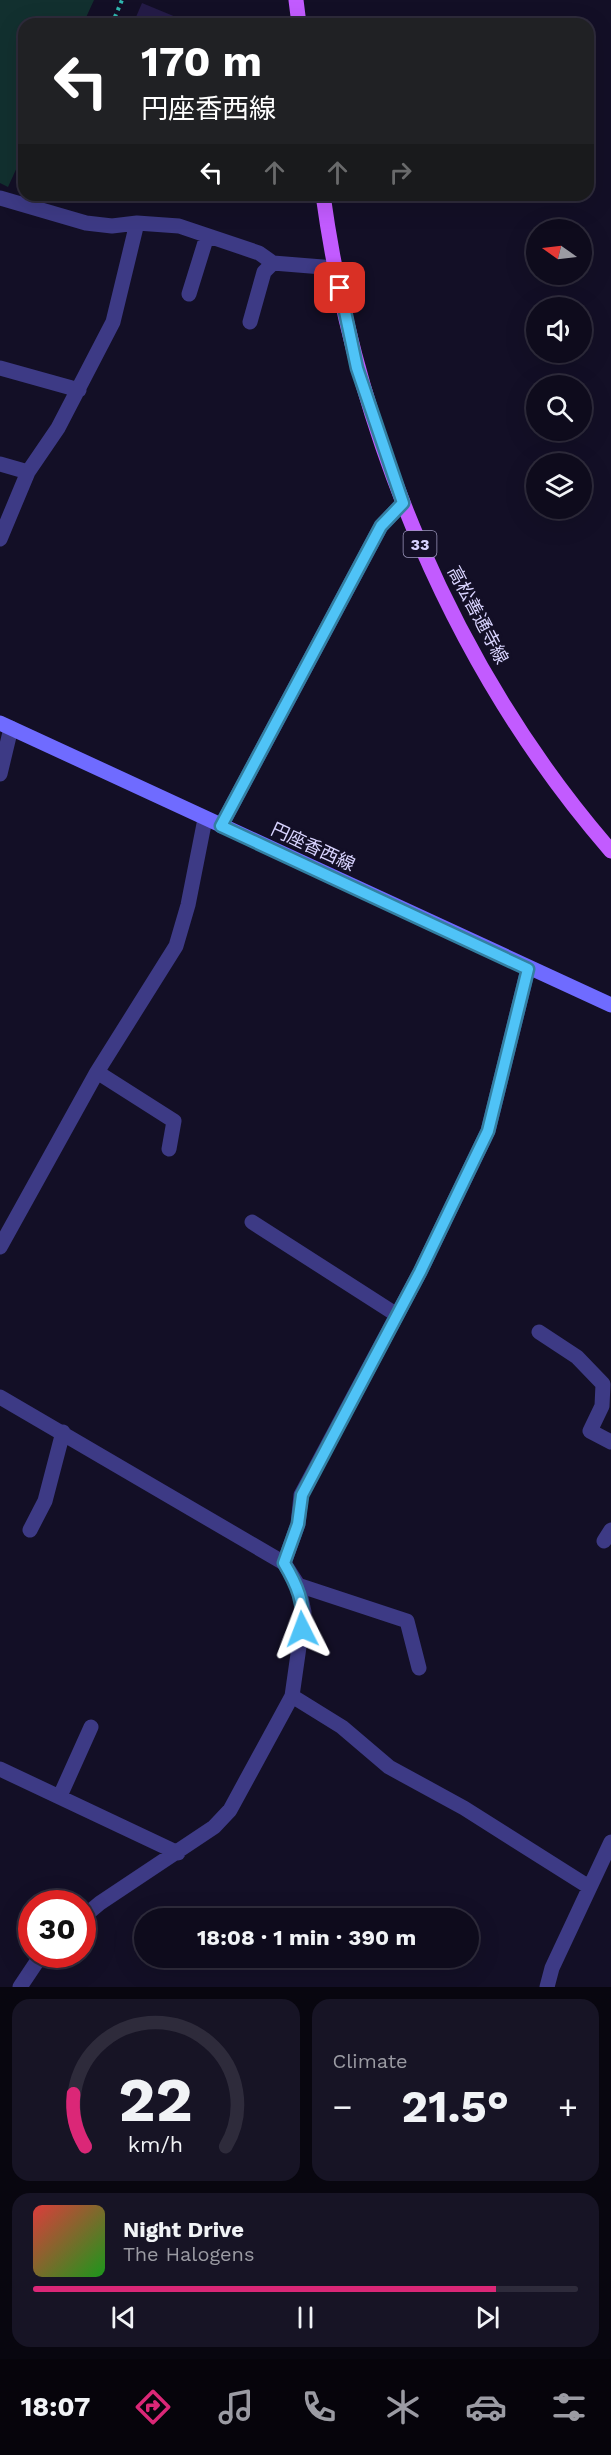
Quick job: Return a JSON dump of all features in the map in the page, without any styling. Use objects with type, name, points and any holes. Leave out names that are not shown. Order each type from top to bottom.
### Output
[{"type":"main road","points":[[296,0],[298,18]]},
{"type":"main road","name":"高松善通寺線","points":[[324,201],[335,268],[357,368],[403,503],[435,576],[503,705],[568,802],[611,851]]},
{"type":"main road","name":"円座香西線","points":[[5,725],[528,969],[611,1005]]},
{"type":"street","points":[[0,198],[86,223],[112,226],[137,224],[179,226],[258,253],[273,262],[335,268]]},
{"type":"street","points":[[0,538],[28,472],[58,428],[113,322],[137,224]]},
{"type":"street","points":[[189,294],[207,236]]},
{"type":"street","points":[[250,322],[264,272],[273,262]]},
{"type":"street","points":[[0,368],[79,390]]},
{"type":"street","points":[[0,465],[28,472]]},
{"type":"street","points":[[221,826],[381,526],[403,503]]},
{"type":"street","points":[[0,774],[5,725]]},
{"type":"street","points":[[0,1246],[7,1219],[176,946],[188,904],[205,819]]},
{"type":"street","points":[[284,1563],[298,1524],[302,1495],[397,1315],[488,1131],[528,969]]},
{"type":"street","points":[[96,1072],[174,1120],[169,1149]]},
{"type":"street","points":[[252,1222],[397,1315]]},
{"type":"street","points":[[539,1332],[577,1358],[603,1384],[602,1407],[590,1431],[611,1442]]},
{"type":"street","points":[[0,1397],[284,1563],[297,1585],[304,1612],[292,1696],[230,1810],[214,1827],[178,1853],[96,1906]]},
{"type":"street","points":[[30,1530],[45,1501],[63,1432]]},
{"type":"street","points":[[297,1585],[407,1621],[419,1668]]},
{"type":"street","points":[[292,1696],[342,1727],[389,1767],[464,1808],[589,1887]]},
{"type":"street","points":[[60,1796],[91,1727]]},
{"type":"street","points":[[0,1769],[178,1853]]},
{"type":"street","points":[[547,1987],[552,1968],[611,1842]]},
{"type":"street","points":[[20,1987],[33,1968]]},
{"type":"path","points":[[114,18],[122,0]]},
{"type":"green space","points":[[0,0],[94,0],[86,18],[18,18],[18,165],[8,187],[0,183]]},
{"type":"building","points":[[142,3],[178,18],[136,18]]},
{"type":"route","points":[[302,1629],[304,1612],[297,1585],[284,1563],[298,1524],[302,1495],[420,1272],[488,1131],[528,969],[221,826],[381,526],[403,503],[357,368],[340,288]]}]
